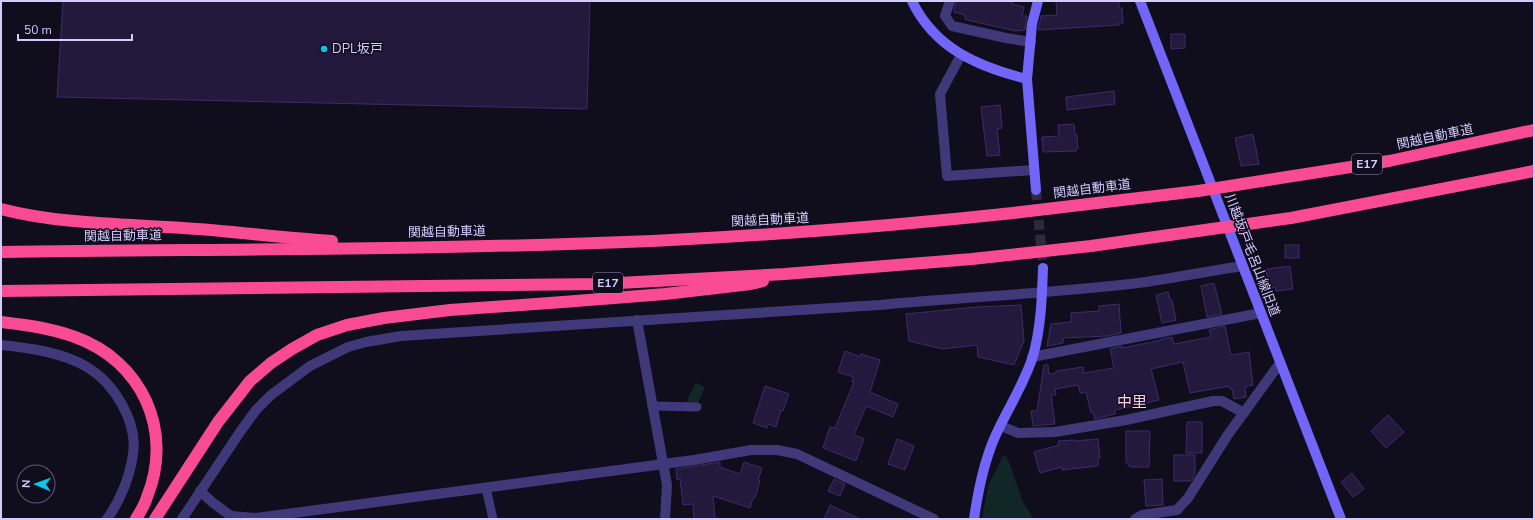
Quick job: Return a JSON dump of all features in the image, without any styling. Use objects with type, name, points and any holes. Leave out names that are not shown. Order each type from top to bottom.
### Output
[{"type":"highway","name":"関越自動車道","points":[[1,252],[430,247],[653,240],[801,232],[1013,213],[1198,191],[1389,161],[1534,130]]},
{"type":"highway","name":"E17","points":[[1,292],[592,284],[785,274],[972,259],[1091,246],[1291,218],[1534,171]]},
{"type":"highway","points":[[1,209],[20,214],[106,224],[184,228],[313,240],[430,247]]},
{"type":"highway","points":[[155,519],[218,422],[250,381],[271,363],[317,335],[347,325],[384,318],[450,310],[665,294],[752,284],[785,274]]},
{"type":"highway","points":[[1,322],[42,326],[76,337],[98,347],[129,373],[140,387],[149,406],[155,426],[157,452],[154,476],[147,498],[136,519]]},
{"type":"street","points":[[912,1],[928,27],[961,55],[971,61],[999,72],[1028,79]]},
{"type":"street","points":[[950,1],[945,16],[952,26],[1031,42]]},
{"type":"street","points":[[1036,190],[1028,79],[1032,24],[1038,1]]},
{"type":"street","name":"川越坂戸毛呂山線旧道","points":[[1140,1],[1341,519]]},
{"type":"street","points":[[961,55],[940,94],[947,176],[1034,170]]},
{"type":"street","points":[[182,519],[240,432],[256,410],[271,395],[310,366],[348,347],[366,342],[401,336],[879,305],[1042,292],[1146,282],[1242,266]]},
{"type":"street","points":[[974,519],[979,484],[983,470],[992,445],[1022,383],[1032,357],[1039,327],[1043,268]]},
{"type":"street","points":[[1032,357],[1261,313]]},
{"type":"street","points":[[637,320],[652,406],[664,463],[667,485],[665,519]]},
{"type":"street","points":[[1,345],[28,348],[68,358],[86,367],[100,377],[114,391],[125,409],[132,429],[134,453],[122,493],[107,519]]},
{"type":"street","points":[[1135,519],[1142,515],[1177,510],[1188,498],[1244,413],[1280,363]]},
{"type":"street","points":[[1001,426],[1018,433],[1055,432],[1126,420],[1213,400],[1222,402],[1244,413]]},
{"type":"street","points":[[200,491],[231,516],[256,519],[752,450],[777,450],[797,454],[934,519]]},
{"type":"lane","points":[[652,406],[697,407]]},
{"type":"lane","points":[[486,488],[493,519]]},
{"type":"green space","points":[[696,383],[705,387],[697,405],[686,404],[690,393]]},
{"type":"green space","points":[[1005,455],[1008,459],[1023,502],[1034,519],[982,519],[988,486],[1003,456]]},
{"type":"building","name":"DPL坂戸","points":[[63,1],[590,1],[587,109],[57,97]]},
{"type":"building","points":[[956,1],[1013,1],[1012,4],[1024,7],[1022,16],[1027,16],[1025,30],[1016,31],[967,20],[965,19],[965,15],[954,12]]},
{"type":"building","points":[[1056,1],[1119,1],[1119,8],[1122,8],[1123,23],[1119,23],[1119,25],[1038,30],[1041,16],[1057,15]]},
{"type":"building","points":[[1171,34],[1185,34],[1185,48],[1171,49]]},
{"type":"building","points":[[1114,91],[1115,104],[1067,110],[1066,97]]},
{"type":"building","points":[[1000,105],[1002,128],[997,129],[1000,155],[987,156],[981,107]]},
{"type":"building","points":[[1074,124],[1075,135],[1077,135],[1078,149],[1076,149],[1076,151],[1043,152],[1042,137],[1059,136],[1058,125]]},
{"type":"building","points":[[1253,134],[1259,164],[1241,166],[1235,138]]},
{"type":"building","points":[[1285,245],[1299,245],[1299,258],[1285,258]]},
{"type":"building","points":[[1290,266],[1293,289],[1276,291],[1275,287],[1269,289],[1266,269]]},
{"type":"building","points":[[1214,283],[1222,314],[1207,317],[1201,286]]},
{"type":"building","points":[[1168,292],[1170,300],[1172,300],[1176,320],[1162,323],[1156,295]]},
{"type":"building","points":[[1119,304],[1121,333],[1107,336],[1063,338],[1063,343],[1047,346],[1051,324],[1071,322],[1071,313],[1099,311],[1099,306]]},
{"type":"building","points":[[1021,305],[1024,341],[1014,365],[978,357],[977,345],[942,349],[909,341],[906,314],[976,307]]},
{"type":"building","points":[[1225,326],[1231,355],[1249,352],[1253,385],[1245,387],[1246,397],[1234,399],[1232,389],[1230,389],[1229,386],[1190,393],[1183,362],[1151,369],[1159,400],[1115,410],[1115,414],[1095,419],[1093,412],[1091,413],[1086,392],[1080,393],[1078,385],[1055,389],[1056,395],[1051,395],[1055,424],[1033,426],[1031,411],[1037,411],[1044,365],[1048,365],[1049,374],[1056,373],[1056,371],[1083,367],[1084,373],[1114,368],[1110,349],[1122,346],[1122,348],[1172,337],[1174,344],[1211,337],[1209,330]]},
{"type":"building","points":[[845,351],[860,357],[861,354],[880,360],[870,392],[898,404],[893,417],[866,406],[854,435],[864,439],[856,461],[823,448],[830,427],[835,428],[854,382],[852,382],[853,377],[838,372]]},
{"type":"building","points":[[765,386],[789,394],[783,411],[781,410],[776,427],[768,424],[767,428],[753,423]]},
{"type":"building","points":[[1388,415],[1404,432],[1386,448],[1371,431]]},
{"type":"building","points":[[1187,422],[1202,422],[1202,453],[1186,453]]},
{"type":"building","points":[[1126,431],[1150,431],[1149,467],[1130,467],[1126,462]]},
{"type":"building","points":[[897,439],[914,446],[905,470],[888,464]]},
{"type":"building","points":[[1098,439],[1100,458],[1098,458],[1098,466],[1062,470],[1062,467],[1040,473],[1034,452],[1059,445],[1058,441]]},
{"type":"building","points":[[1174,455],[1195,455],[1195,475],[1191,481],[1174,481]]},
{"type":"building","points":[[720,462],[720,467],[740,474],[744,462],[762,468],[755,498],[753,498],[750,508],[713,496],[715,519],[694,519],[693,504],[683,505],[680,479],[677,480],[676,469]]},
{"type":"building","points":[[1352,473],[1364,489],[1353,497],[1341,482]]},
{"type":"building","points":[[834,479],[845,484],[840,496],[828,491]]},
{"type":"building","points":[[1162,479],[1163,505],[1146,506],[1144,480]]},
{"type":"building","points":[[830,505],[860,519],[824,519]]},
{"type":"tunnel","points":[[1036,190],[1043,268]]},
{"type":"place","name":"DPL坂戸","points":[[324,49]]},
{"type":"district","name":"中里","points":[[1132,402]]}]
